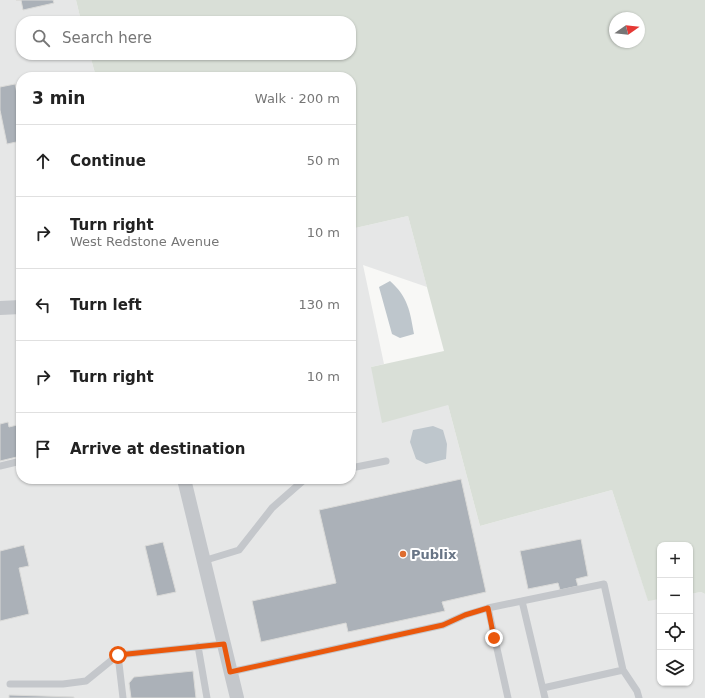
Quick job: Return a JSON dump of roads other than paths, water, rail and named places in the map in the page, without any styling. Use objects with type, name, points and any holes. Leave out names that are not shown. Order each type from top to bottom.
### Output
[{"type":"street","points":[[0,308],[16,307]]},
{"type":"street","points":[[185,484],[237,698]]},
{"type":"lane","points":[[356,467],[386,461]]},
{"type":"lane","points":[[0,466],[16,462]]},
{"type":"lane","points":[[204,561],[239,550],[272,508],[298,484]]},
{"type":"lane","points":[[230,672],[443,625],[465,615],[488,608],[604,584],[623,670],[637,691],[639,698]]},
{"type":"lane","points":[[522,601],[545,698]]},
{"type":"lane","points":[[488,608],[508,698]]},
{"type":"lane","points":[[10,684],[63,684],[86,681],[118,655],[224,644]]},
{"type":"lane","points":[[198,646],[207,698]]},
{"type":"lane","points":[[118,655],[123,698]]},
{"type":"lane","points":[[543,688],[623,670]]},
{"type":"place","name":"Publix","points":[[403,554]]}]
